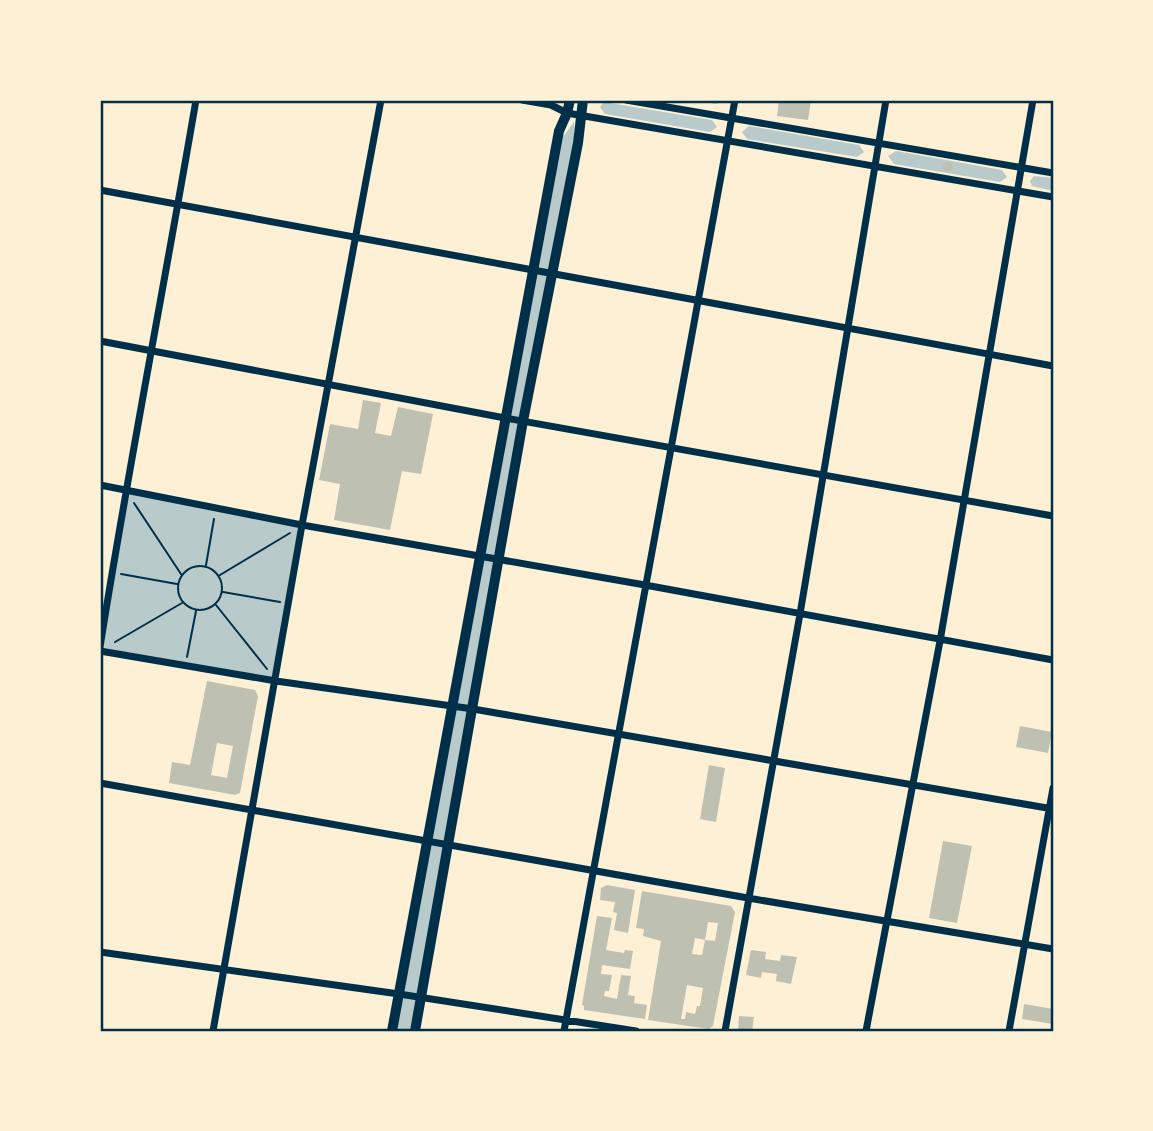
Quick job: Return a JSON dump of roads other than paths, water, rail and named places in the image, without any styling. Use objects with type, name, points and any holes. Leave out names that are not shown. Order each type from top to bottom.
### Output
[{"type":"main road","points":[[392,1031],[559,131],[570,100]]},
{"type":"main road","points":[[415,1031],[523,421],[580,134],[583,100]]},
{"type":"street","points":[[196,100],[153,350],[125,490],[100,649],[186,666],[473,709],[1051,808]]},
{"type":"street","points":[[213,1031],[354,236],[381,100]]},
{"type":"street","points":[[522,100],[551,105],[567,113],[1053,197]]},
{"type":"street","points":[[626,100],[1053,173]]},
{"type":"street","points":[[564,1031],[735,100]]},
{"type":"street","points":[[725,1031],[800,614],[886,100]]},
{"type":"street","points":[[866,1031],[940,641],[1033,100]]},
{"type":"street","points":[[100,190],[1053,366]]},
{"type":"street","points":[[100,341],[505,418],[1053,516]]},
{"type":"street","points":[[100,485],[302,526],[645,585],[1053,660]]},
{"type":"street","points":[[100,783],[1053,949]]},
{"type":"street","points":[[1009,1031],[1053,788]]},
{"type":"street","points":[[100,952],[399,994],[635,1031]]}]
